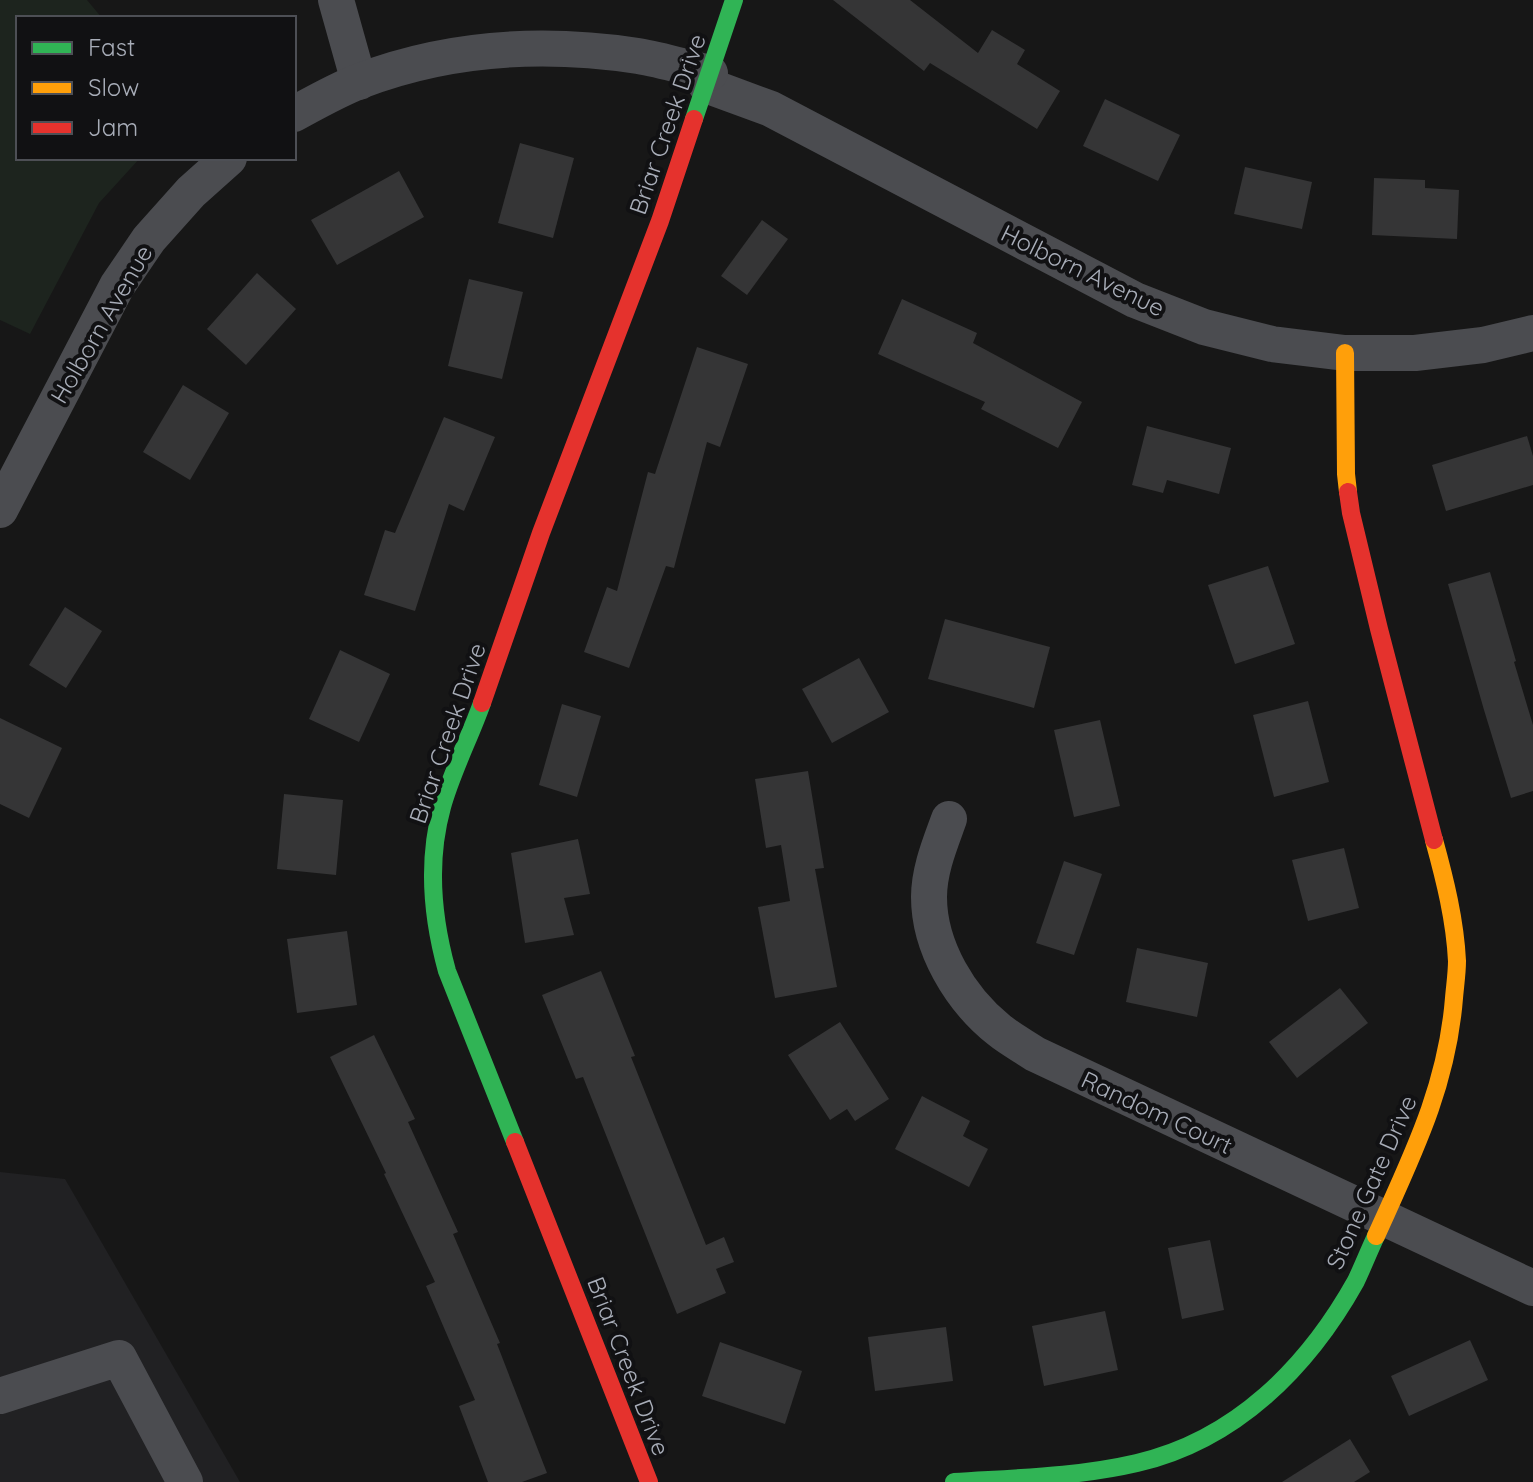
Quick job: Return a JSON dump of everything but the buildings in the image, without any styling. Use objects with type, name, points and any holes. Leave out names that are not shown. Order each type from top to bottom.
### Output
[{"type":"street","points":[[336,0],[359,82]]},
{"type":"street","name":"Briar Creek Drive","points":[[649,1482],[447,971],[434,907],[432,878],[443,804],[474,726],[541,533],[660,221],[734,0]]},
{"type":"street","name":"Holborn Avenue","points":[[296,113],[359,82],[443,57],[507,48],[576,48],[641,57],[708,79],[771,109],[1135,300],[1204,327],[1272,344],[1345,353],[1415,353],[1483,345],[1533,333]]},
{"type":"street","name":"Holborn Avenue","points":[[0,510],[117,286],[149,239],[191,192],[227,160]]},
{"type":"street","name":"Stone Gate Drive","points":[[954,1482],[1091,1472],[1139,1463],[1190,1445],[1238,1419],[1283,1381],[1318,1340],[1356,1280],[1421,1136],[1440,1082],[1452,1026],[1457,962],[1449,896],[1351,513],[1346,474],[1345,353]]},
{"type":"street","name":"Random Court","points":[[949,819],[934,860],[929,895],[932,931],[944,962],[966,996],[997,1028],[1035,1054],[1533,1288]]},
{"type":"street","points":[[0,1396],[119,1358],[185,1482]]},
{"type":"shaded area","points":[[0,0],[87,0],[100,16],[16,16],[16,160],[138,160],[99,203],[30,334],[0,320]]},
{"type":"shaded area","points":[[0,1172],[65,1179],[240,1482],[0,1482]]},
{"type":"traffic: fast","points":[[694,119],[734,0]]},
{"type":"traffic: fast","points":[[482,703],[442,807],[434,848],[433,889],[447,971],[515,1142]]},
{"type":"traffic: fast","points":[[954,1482],[1114,1468],[1173,1452],[1206,1437],[1266,1396],[1292,1370],[1337,1313],[1356,1281],[1376,1236]]},
{"type":"traffic: slow","points":[[1345,353],[1348,492]]},
{"type":"traffic: slow","points":[[1376,1236],[1426,1120],[1450,1030],[1457,970],[1456,946],[1449,900],[1434,840]]},
{"type":"traffic: jam","points":[[482,703],[541,533],[660,221],[694,119]]},
{"type":"traffic: jam","points":[[1348,492],[1379,629],[1434,840]]},
{"type":"traffic: jam","points":[[515,1142],[649,1482]]}]
